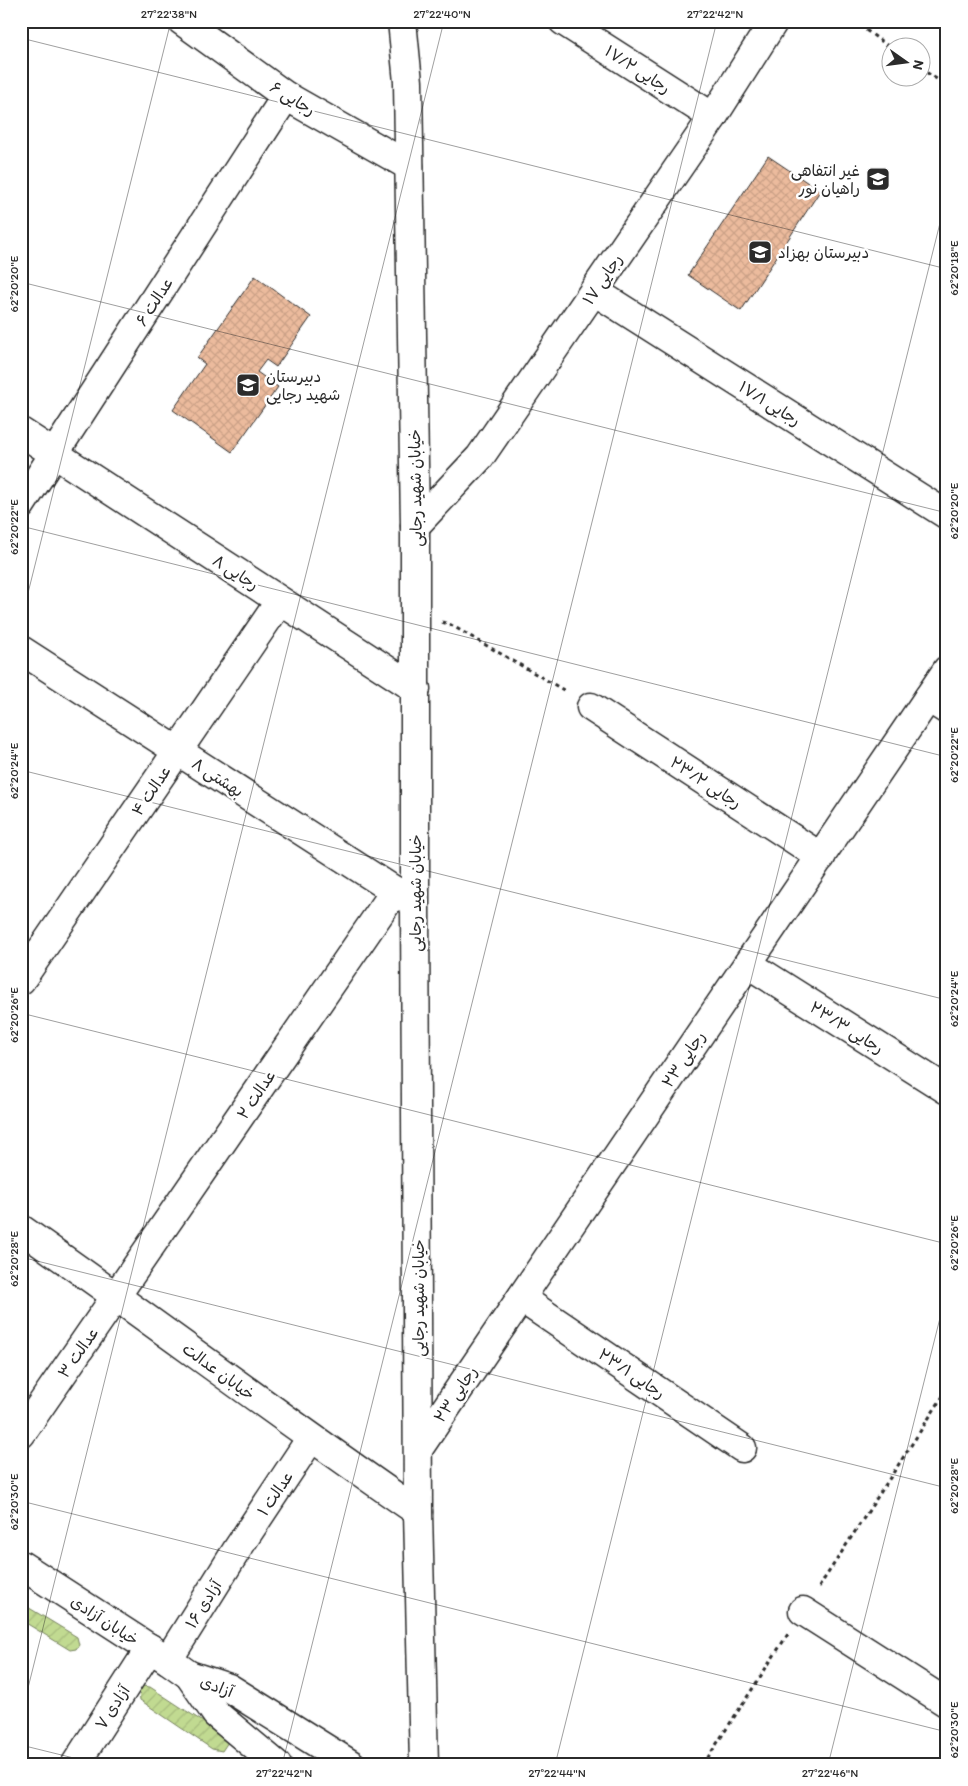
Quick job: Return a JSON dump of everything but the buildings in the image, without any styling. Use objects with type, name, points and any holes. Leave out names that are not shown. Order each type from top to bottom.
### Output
[{"type":"street","name":"رجایی ۶","points":[[182,21],[286,96],[410,166]]},
{"type":"street","name":"خیابان شهید رجایی","points":[[402,21],[408,82],[410,166],[416,616],[416,689],[405,897],[419,1448],[418,1512],[424,1765]]},
{"type":"street","name":"رجایی ۱۷/۲","points":[[563,21],[713,117]]},
{"type":"street","name":"رجایی ۱۷","points":[[415,526],[480,457],[713,117],[774,21]]},
{"type":"street","name":"عدالت ۶","points":[[21,505],[56,454],[286,96]]},
{"type":"street","name":"رجایی ۱۷/۱","points":[[594,291],[947,515]]},
{"type":"street","name":"رجایی ۸","points":[[21,432],[416,689]]},
{"type":"street","name":"عدالت ۴","points":[[21,980],[280,601]]},
{"type":"street","name":"بهشتی ۸","points":[[21,650],[405,897]]},
{"type":"street","name":"رجایی ۲۳","points":[[419,1448],[820,857],[937,704],[947,670]]},
{"type":"street","name":"رجایی ۲۳/۲","points":[[591,707],[820,857]]},
{"type":"street","name":"عدالت ۲","points":[[117,1296],[405,897]]},
{"type":"street","name":"رجایی ۲۳/۳","points":[[748,964],[947,1090]]},
{"type":"street","name":"خیابان عدالت","points":[[21,1228],[311,1438],[418,1512]]},
{"type":"street","name":"عدالت ۳","points":[[21,1434],[117,1296]]},
{"type":"street","name":"رجایی ۲۳/۱","points":[[521,1298],[742,1448]]},
{"type":"street","name":"عدالت ۱","points":[[238,1548],[311,1438]]},
{"type":"street","name":"آزادی ۱۶","points":[[169,1661],[238,1548]]},
{"type":"street","name":"خیابان آزادی","points":[[21,1565],[169,1661]]},
{"type":"street","points":[[803,1611],[947,1703]]},
{"type":"street","name":"آزادی ۷","points":[[75,1765],[169,1661]]},
{"type":"street","name":"آزادی","points":[[169,1661],[216,1714],[276,1765]]},
{"type":"street","name":"آزادی","points":[[169,1661],[229,1688],[352,1765]]},
{"type":"path","points":[[854,21],[880,40]]},
{"type":"path","points":[[930,75],[947,86]]},
{"type":"path","points":[[416,616],[451,624],[591,707]]},
{"type":"path","points":[[703,1765],[947,1390]]},
{"type":"green space","points":[[21,1603],[77,1637],[79,1645],[76,1649],[70,1650],[21,1620]]},
{"type":"green space","points":[[142,1686],[150,1687],[223,1735],[228,1742],[222,1751],[212,1749],[140,1700],[139,1692]]},
{"type":"place","name":"غیر انتفاهی راهیان نور","points":[[878,179]]},
{"type":"place","name":"دبیرستان بهزاد","points":[[760,252]]},
{"type":"place","name":"دبیرستان شهید رجایی","points":[[248,385]]}]
